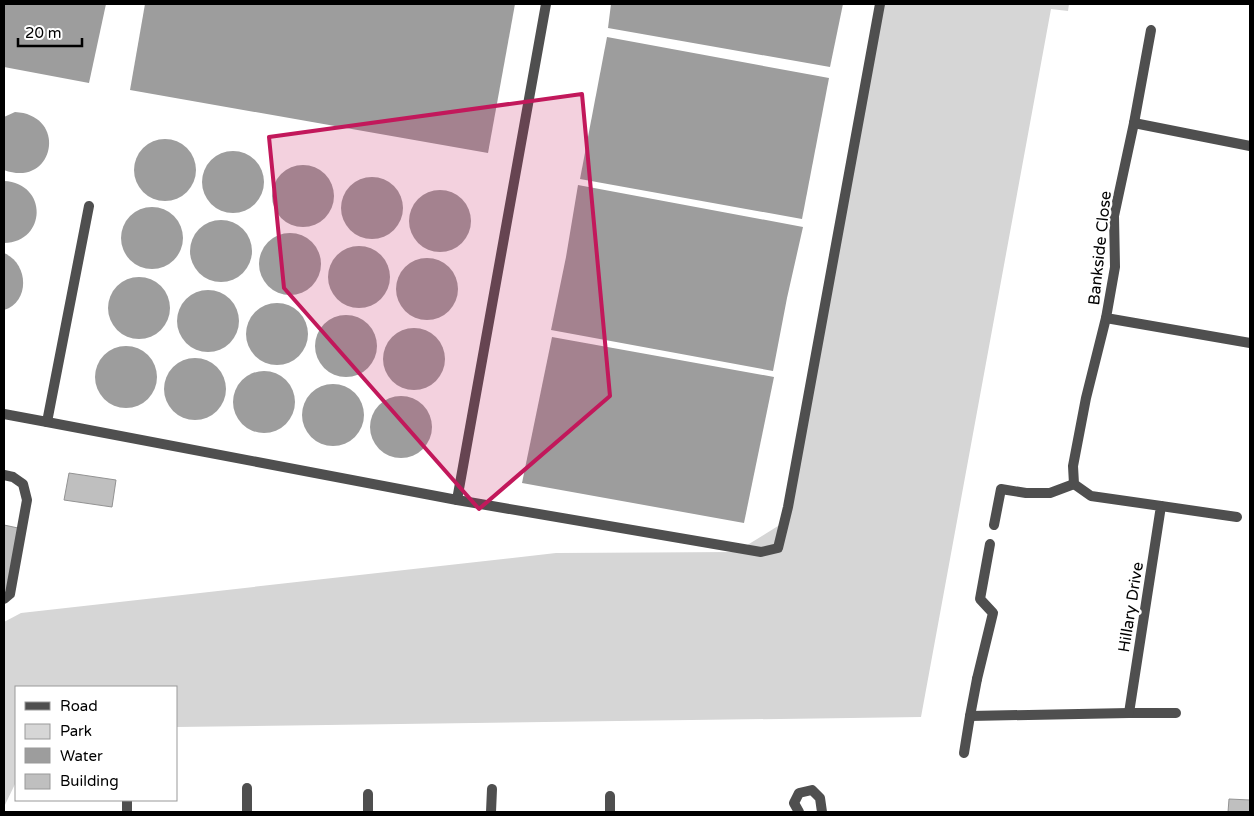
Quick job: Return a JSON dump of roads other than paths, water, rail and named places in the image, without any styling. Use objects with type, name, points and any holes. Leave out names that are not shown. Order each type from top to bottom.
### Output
[{"type":"street","points":[[457,500],[546,4]]},
{"type":"street","points":[[4,414],[457,500],[761,552],[778,548],[790,497],[880,4]]},
{"type":"street","name":"Bankside Close","points":[[1074,484],[1073,466],[1086,398],[1106,318],[1114,267],[1114,216],[1151,30]]},
{"type":"street","points":[[1134,123],[1250,146]]},
{"type":"street","points":[[47,422],[89,206]]},
{"type":"street","name":"Bankside Close","points":[[1106,318],[1250,343]]},
{"type":"street","points":[[4,475],[14,477],[23,484],[27,500],[10,594],[4,600]]},
{"type":"street","points":[[994,525],[1001,489],[1026,493],[1050,493],[1074,484],[1091,496],[1237,517]]},
{"type":"street","name":"Hillary Drive","points":[[1129,713],[1160,506]]},
{"type":"street","points":[[964,752],[977,679],[993,613],[980,599],[990,544]]},
{"type":"street","points":[[970,716],[1176,713]]},
{"type":"street","points":[[247,788],[247,812]]},
{"type":"street","points":[[491,812],[492,789]]},
{"type":"street","points":[[798,812],[794,803],[799,793],[812,790],[820,798],[822,812]]},
{"type":"street","points":[[368,794],[368,812]]},
{"type":"street","points":[[610,796],[610,812]]},
{"type":"street","points":[[127,812],[128,801]]},
{"type":"water","points":[[4,4],[106,4],[89,83],[4,67]]},
{"type":"water","points":[[145,4],[515,4],[488,153],[130,90]]},
{"type":"water","points":[[611,4],[843,4],[830,67],[608,28]]},
{"type":"water","points":[[607,37],[829,78],[802,219],[580,179]]},
{"type":"water","points":[[15,112],[32,116],[43,125],[48,137],[49,149],[44,161],[34,169],[21,173],[4,170],[4,117]]},
{"type":"water","points":[[165,139],[182,144],[187,148],[191,153],[196,170],[191,187],[187,192],[182,196],[165,201],[148,196],[143,192],[139,187],[134,170],[139,153],[143,148],[148,144]]},
{"type":"water","points":[[233,151],[250,156],[255,160],[259,165],[264,182],[259,199],[255,204],[250,208],[233,213],[216,208],[211,204],[207,199],[202,182],[207,165],[211,160],[216,156]]},
{"type":"water","points":[[303,165],[320,170],[325,174],[329,179],[334,196],[329,213],[325,218],[320,222],[303,227],[286,222],[281,218],[277,213],[272,196],[277,179],[281,174],[286,170]]},
{"type":"water","points":[[372,177],[389,182],[394,186],[398,191],[403,208],[398,225],[394,230],[389,234],[372,239],[355,234],[350,230],[346,225],[341,208],[346,191],[350,186],[355,182]]},
{"type":"water","points":[[4,181],[18,184],[29,191],[35,201],[37,212],[34,223],[28,233],[18,240],[4,243]]},
{"type":"water","points":[[578,185],[803,227],[773,371],[551,330]]},
{"type":"water","points":[[440,190],[457,195],[462,199],[466,204],[471,221],[466,238],[462,243],[457,247],[440,252],[423,247],[418,243],[414,238],[409,221],[414,204],[418,199],[423,195]]},
{"type":"water","points":[[152,207],[169,212],[174,216],[178,221],[183,238],[178,255],[174,260],[169,264],[152,269],[135,264],[130,260],[126,255],[121,238],[126,221],[130,216],[135,212]]},
{"type":"water","points":[[221,220],[238,225],[243,229],[247,234],[252,251],[247,268],[243,273],[238,277],[221,282],[204,277],[199,273],[195,268],[190,251],[195,234],[199,229],[204,225]]},
{"type":"water","points":[[290,233],[307,238],[312,242],[316,247],[321,264],[316,281],[312,286],[307,290],[290,295],[273,290],[268,286],[264,281],[259,264],[264,247],[268,242],[273,238]]},
{"type":"water","points":[[359,246],[376,251],[381,255],[385,260],[390,277],[385,294],[381,299],[376,303],[359,308],[342,303],[337,299],[333,294],[328,277],[333,260],[337,255],[342,251]]},
{"type":"water","points":[[4,253],[18,265],[22,273],[23,282],[19,299],[4,310]]},
{"type":"water","points":[[427,258],[444,263],[449,267],[453,272],[458,289],[453,306],[449,311],[444,315],[427,320],[410,315],[405,311],[401,306],[396,289],[401,272],[405,267],[410,263]]},
{"type":"water","points":[[139,277],[156,282],[161,286],[165,291],[170,308],[165,325],[161,330],[156,334],[139,339],[122,334],[117,330],[113,325],[108,308],[113,291],[117,286],[122,282]]},
{"type":"water","points":[[208,290],[225,295],[230,299],[234,304],[239,321],[234,338],[230,343],[225,347],[208,352],[191,347],[186,343],[182,338],[177,321],[182,304],[186,299],[191,295]]},
{"type":"water","points":[[277,303],[294,308],[299,312],[303,317],[308,334],[303,351],[299,356],[294,360],[277,365],[260,360],[255,356],[251,351],[246,334],[251,317],[255,312],[260,308]]},
{"type":"water","points":[[346,315],[363,320],[368,324],[372,329],[377,346],[372,363],[368,368],[363,372],[346,377],[329,372],[324,368],[320,363],[315,346],[320,329],[324,324],[329,320]]},
{"type":"water","points":[[414,328],[431,333],[436,337],[440,342],[445,359],[440,376],[436,381],[431,385],[414,390],[397,385],[392,381],[388,376],[383,359],[388,342],[392,337],[397,333]]},
{"type":"water","points":[[552,337],[774,377],[744,523],[522,483]]},
{"type":"water","points":[[126,346],[143,351],[148,355],[152,360],[157,377],[152,394],[148,399],[143,403],[126,408],[109,403],[104,399],[100,394],[95,377],[100,360],[104,355],[109,351]]},
{"type":"water","points":[[195,358],[212,363],[217,367],[221,372],[226,389],[221,406],[217,411],[212,415],[195,420],[178,415],[173,411],[169,406],[164,389],[169,372],[173,367],[178,363]]},
{"type":"water","points":[[264,371],[281,376],[286,380],[290,385],[295,402],[290,419],[286,424],[281,428],[264,433],[247,428],[242,424],[238,419],[233,402],[238,385],[242,380],[247,376]]},
{"type":"water","points":[[333,384],[350,389],[355,393],[359,398],[364,415],[359,432],[355,437],[350,441],[333,446],[316,441],[311,437],[307,432],[302,415],[307,398],[311,393],[316,389]]},
{"type":"water","points":[[401,396],[418,401],[423,405],[427,410],[432,427],[427,444],[423,449],[418,453],[401,458],[384,453],[379,449],[375,444],[370,427],[375,410],[379,405],[384,401]]}]
